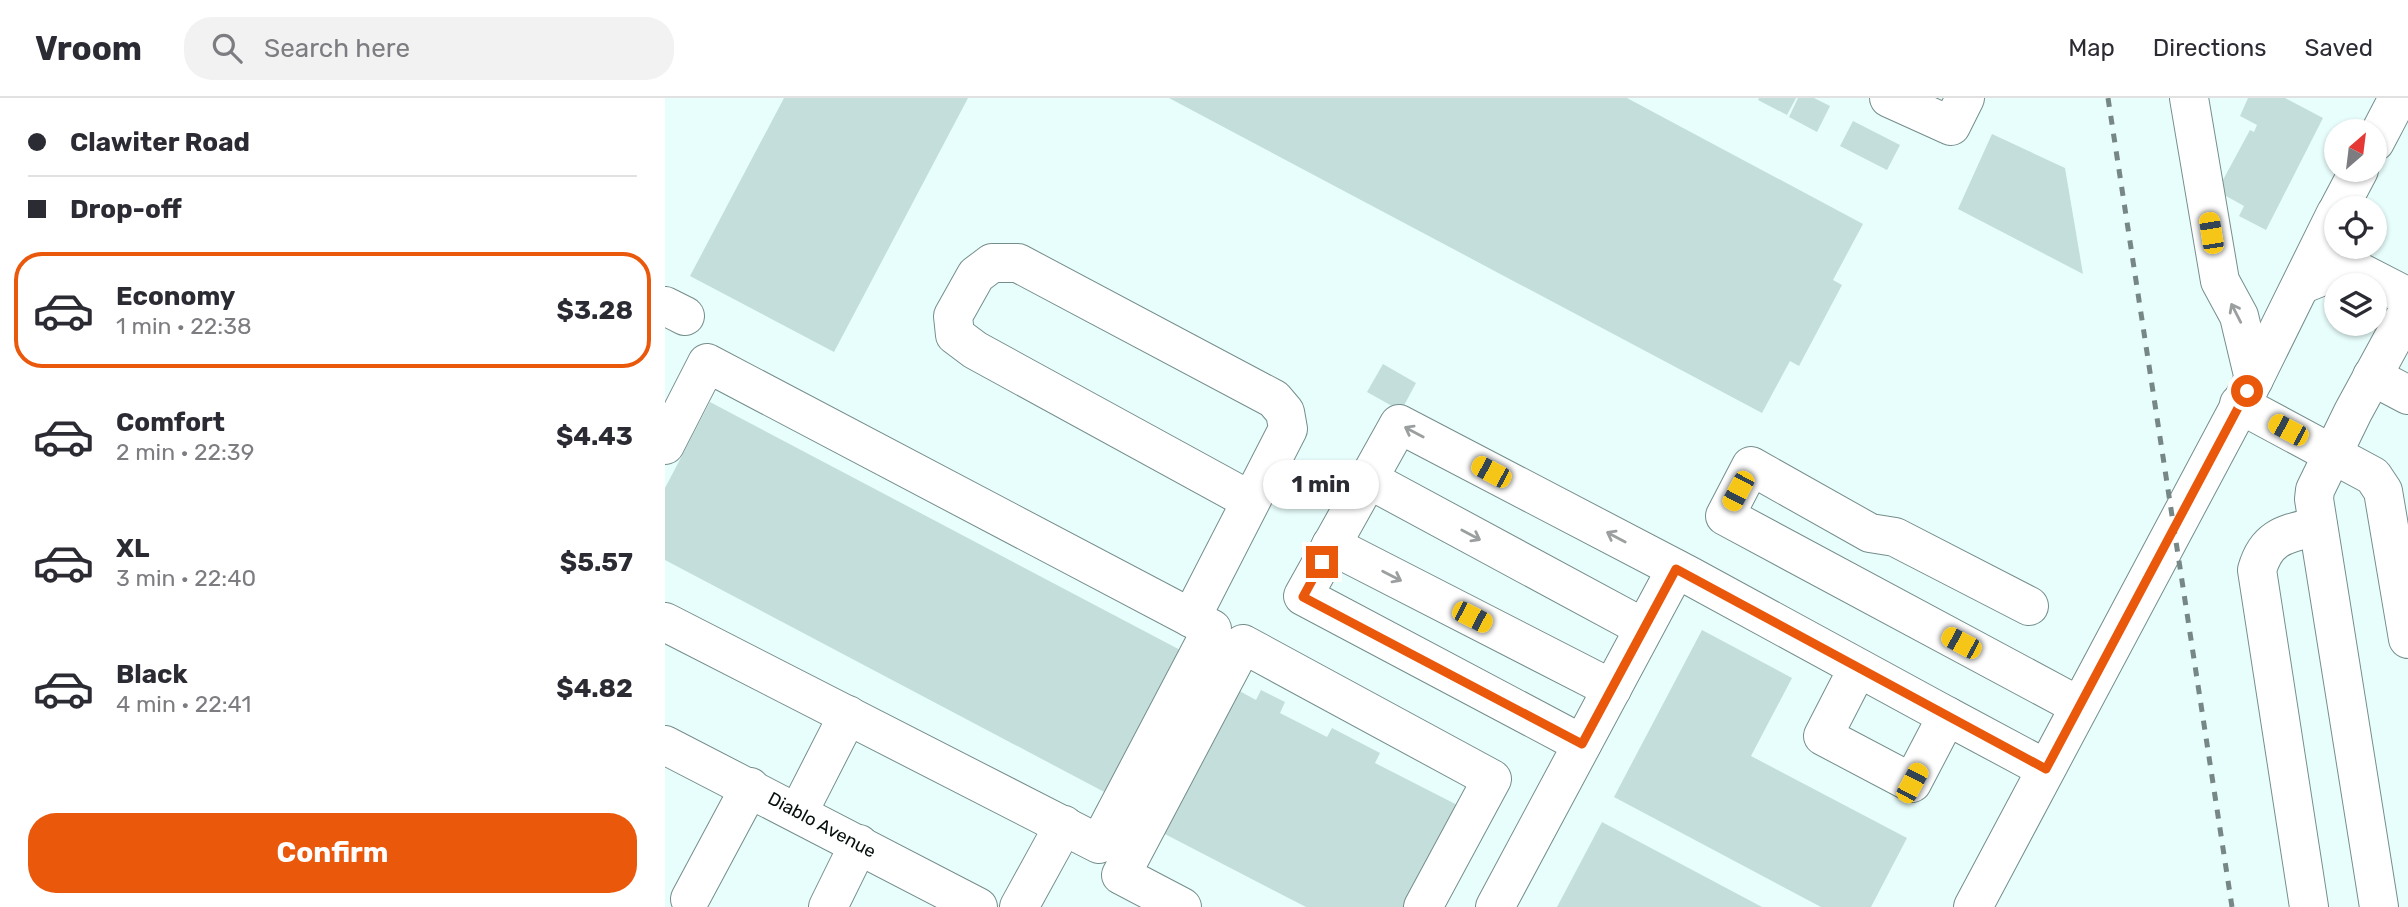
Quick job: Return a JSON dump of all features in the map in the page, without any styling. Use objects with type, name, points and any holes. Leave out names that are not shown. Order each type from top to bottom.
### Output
[{"type":"street","points":[[1889,98],[1951,126],[1965,98]]},
{"type":"street","points":[[2189,98],[2220,281],[2239,316],[2247,391],[2333,454],[2373,475],[2383,491],[2408,639]]},
{"type":"street","points":[[2386,119],[2397,98]]},
{"type":"street","points":[[1973,907],[2247,391],[2324,239]]},
{"type":"street","points":[[1191,618],[1288,429],[1285,412],[1274,399],[1018,263],[992,263],[976,275],[953,316],[955,335],[975,351],[1251,501]]},
{"type":"street","points":[[2302,284],[2348,266],[2408,298]]},
{"type":"street","points":[[2379,907],[2318,526],[2315,490],[2408,311]]},
{"type":"street","points":[[665,445],[707,363],[1212,629],[1099,844],[665,622]]},
{"type":"street","points":[[2372,376],[2408,395]]},
{"type":"street","points":[[1582,744],[1303,597],[1399,424],[1676,569],[2046,769]]},
{"type":"street","points":[[2029,606],[1895,537],[1870,533],[1751,467],[1725,516],[2080,706]]},
{"type":"street","points":[[1368,479],[1644,628]]},
{"type":"street","points":[[2309,907],[2257,570],[2260,558],[2278,537],[2318,526]]},
{"type":"street","points":[[1331,545],[1612,689]]},
{"type":"street","points":[[1495,907],[1676,569]]},
{"type":"street","points":[[1182,907],[1121,875],[1243,644],[1492,779],[1423,907]]},
{"type":"street","points":[[1858,668],[1823,736],[1912,783],[1947,716]]},
{"type":"street","points":[[798,813],[848,715]]},
{"type":"street","name":"Diablo Avenue","points":[[665,745],[978,907]]},
{"type":"street","points":[[690,899],[750,788]]},
{"type":"street","points":[[1019,907],[1064,825]]},
{"type":"street","points":[[828,907],[859,844]]},
{"type":"building","points":[[784,98],[968,98],[834,352],[690,276]]},
{"type":"building","points":[[1169,98],[1627,98],[1863,224],[1833,280],[1842,285],[1799,366],[1790,361],[1762,413]]},
{"type":"building","points":[[1796,98],[1787,115],[1758,100]]},
{"type":"building","points":[[1798,98],[1814,98],[1830,106],[1817,132],[1789,117]]},
{"type":"building","points":[[2248,98],[2285,98],[2323,118],[2266,230],[2239,216],[2244,206],[2217,191],[2250,130],[2254,132],[2257,125],[2240,116]]},
{"type":"building","points":[[1853,121],[1900,145],[1887,170],[1840,146]]},
{"type":"building","points":[[1992,134],[2065,168],[2083,274],[1958,209]]},
{"type":"building","points":[[1383,364],[1416,383],[1401,411],[1367,392]]},
{"type":"building","points":[[710,402],[1184,652],[1110,795],[665,560],[665,488]]},
{"type":"building","points":[[1702,630],[1792,678],[1751,756],[1907,838],[1871,907],[1821,907],[1614,797]]},
{"type":"building","points":[[1234,688],[1256,700],[1261,690],[1285,702],[1280,713],[1327,737],[1332,728],[1380,753],[1375,763],[1469,811],[1419,907],[1306,907],[1159,831]]},
{"type":"building","points":[[1602,822],[1762,907],[1557,907]]},
{"type":"railway","points":[[2108,98],[2232,907]]},
{"type":"route","points":[[1322,562],[1303,597],[1582,744],[1676,569],[2046,769],[2247,391]]}]
